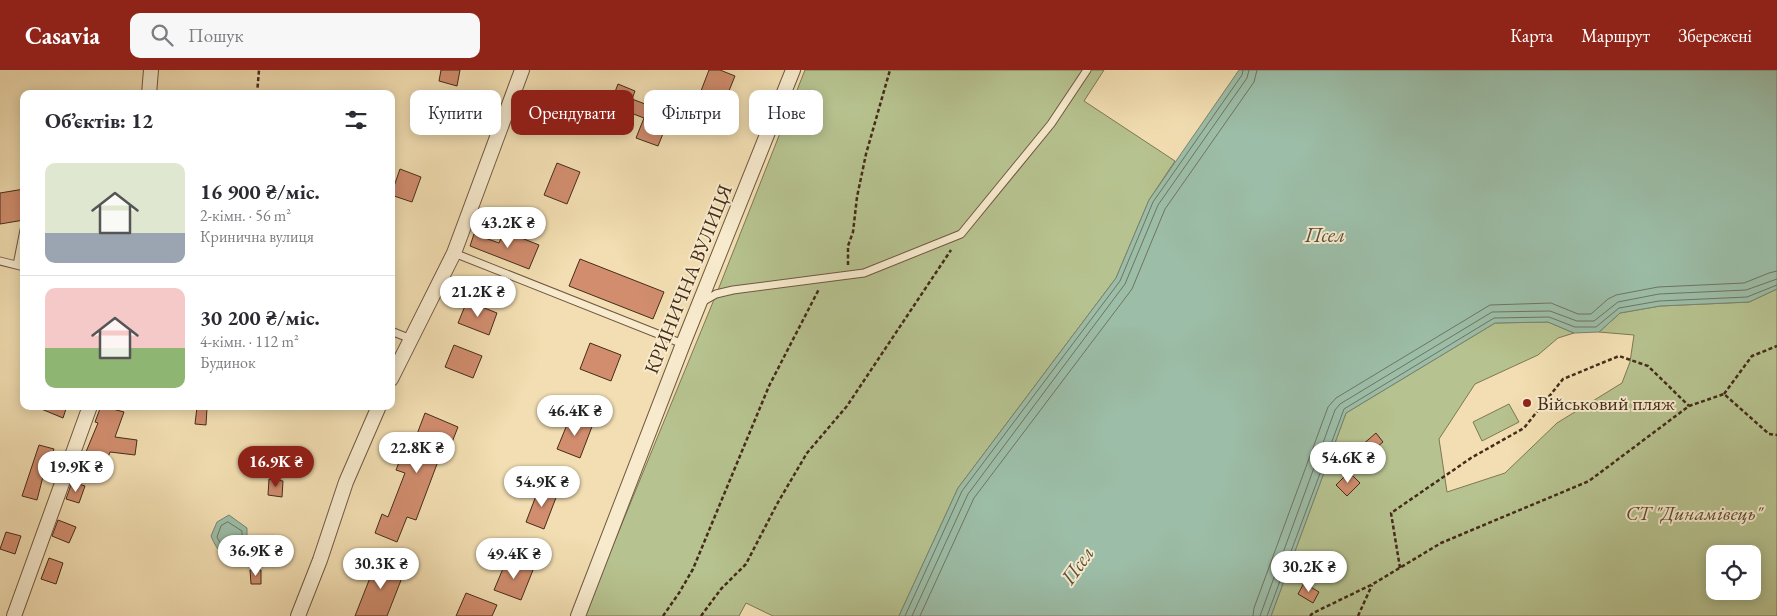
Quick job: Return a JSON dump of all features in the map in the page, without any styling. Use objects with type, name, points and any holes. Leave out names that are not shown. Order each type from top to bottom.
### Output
[{"type":"street","points":[[149,90],[151,70]]},
{"type":"street","points":[[395,371],[454,252],[522,70]]},
{"type":"street","name":"КРИНИЧНА ВУЛИЦЯ","points":[[578,616],[683,344],[793,70]]},
{"type":"street","points":[[14,616],[89,410]]},
{"type":"street","points":[[298,616],[320,560],[346,482],[377,410]]},
{"type":"lane","points":[[699,304],[716,294],[733,290],[864,273],[961,234],[1051,124],[1087,70]]},
{"type":"lane","points":[[454,252],[683,344]]},
{"type":"lane","points":[[0,261],[20,266]]},
{"type":"lane","points":[[395,333],[411,339]]},
{"type":"path","points":[[257,90],[259,70]]},
{"type":"path","points":[[849,276],[848,246],[853,232],[857,197],[866,154],[890,70]]},
{"type":"path","points":[[701,616],[721,589],[746,564],[777,504],[807,453],[847,406],[961,234]]},
{"type":"path","points":[[663,616],[680,593],[693,569],[768,386],[825,278]]},
{"type":"path","points":[[1310,616],[1372,584],[1441,543],[1589,481],[1690,406],[1724,394],[1752,356],[1777,346]]},
{"type":"path","points":[[1400,568],[1391,513],[1470,458],[1524,428],[1563,379],[1620,356],[1648,366],[1690,406]]},
{"type":"path","points":[[1724,394],[1770,434],[1777,435]]},
{"type":"path","points":[[1358,616],[1372,584]]},
{"type":"green space","points":[[805,70],[1104,70],[1084,101],[1175,161],[1149,200],[1116,278],[958,488],[899,616],[773,616],[746,603],[739,616],[584,616],[779,135],[823,135],[823,90],[797,90]]},
{"type":"green space","name":"СТ \"Динамівець\"","points":[[1777,289],[1777,616],[1271,616],[1346,413],[1495,323],[1548,322],[1574,333],[1558,338],[1538,355],[1475,384],[1439,439],[1447,492],[1505,473],[1557,423],[1622,383],[1630,362],[1634,335],[1599,332],[1620,313],[1660,306],[1749,302]]},
{"type":"green space","points":[[1509,404],[1519,422],[1482,441],[1473,422]]},
{"type":"water","name":"Псел","points":[[1239,70],[1777,70],[1777,289],[1749,302],[1660,306],[1620,313],[1599,332],[1574,333],[1548,322],[1495,323],[1346,413],[1271,616],[899,616],[958,488],[1116,278],[1149,200]]},
{"type":"water","points":[[229,515],[247,528],[247,549],[242,555],[230,555],[222,552],[216,546],[211,536],[217,522]]},
{"type":"building","points":[[441,70],[460,70],[457,86],[439,81]]},
{"type":"building","points":[[709,70],[720,70],[735,76],[729,90],[701,90]]},
{"type":"building","points":[[618,84],[633,90],[616,90]]},
{"type":"building","points":[[634,100],[644,104],[644,118],[634,114]]},
{"type":"building","points":[[644,118],[644,135],[662,135],[658,146],[636,138]]},
{"type":"building","points":[[557,163],[580,172],[567,204],[544,195]]},
{"type":"building","points":[[400,169],[421,177],[412,202],[395,196],[395,183]]},
{"type":"building","points":[[20,190],[20,221],[0,224],[0,193]]},
{"type":"building","points":[[504,231],[539,245],[529,269],[470,246],[474,234],[499,243]]},
{"type":"building","points":[[580,259],[664,292],[653,319],[569,286]]},
{"type":"building","points":[[467,301],[497,313],[489,335],[458,323]]},
{"type":"building","points":[[590,343],[621,355],[611,381],[580,369]]},
{"type":"building","points":[[454,345],[482,356],[473,378],[445,367]]},
{"type":"building","points":[[44,410],[66,410],[63,418]]},
{"type":"building","points":[[100,410],[124,412],[115,437],[137,440],[135,455],[110,452],[104,467],[83,459],[98,423],[95,422]]},
{"type":"building","points":[[197,410],[207,410],[206,425],[195,424]]},
{"type":"building","points":[[425,413],[458,427],[449,450],[443,448],[416,520],[407,517],[397,542],[375,533],[382,514],[388,517],[405,473],[396,470],[405,447],[411,450]]},
{"type":"building","points":[[571,415],[593,424],[580,458],[557,449]]},
{"type":"building","points":[[1376,433],[1383,442],[1361,460],[1354,452]]},
{"type":"building","points":[[39,445],[54,449],[50,461],[47,461],[37,500],[22,496]]},
{"type":"building","points":[[1349,472],[1360,483],[1347,496],[1336,485]]},
{"type":"building","points":[[269,479],[283,481],[282,497],[268,495]]},
{"type":"building","points":[[72,482],[85,486],[79,503],[66,499]]},
{"type":"building","points":[[539,488],[557,495],[544,529],[526,522]]},
{"type":"building","points":[[58,520],[76,527],[69,543],[52,536]]},
{"type":"building","points":[[6,532],[21,536],[15,554],[0,549]]},
{"type":"building","points":[[49,558],[63,563],[56,584],[41,579]]},
{"type":"building","points":[[507,559],[533,570],[521,600],[494,590]]},
{"type":"building","points":[[377,560],[405,570],[387,616],[355,616]]},
{"type":"building","points":[[250,570],[261,570],[261,584],[251,584]]},
{"type":"building","points":[[1304,583],[1319,592],[1313,603],[1298,594]]},
{"type":"building","points":[[466,593],[497,605],[492,616],[456,616]]},
{"type":"place","name":"Військовий пляж","points":[[1527,403]]}]
